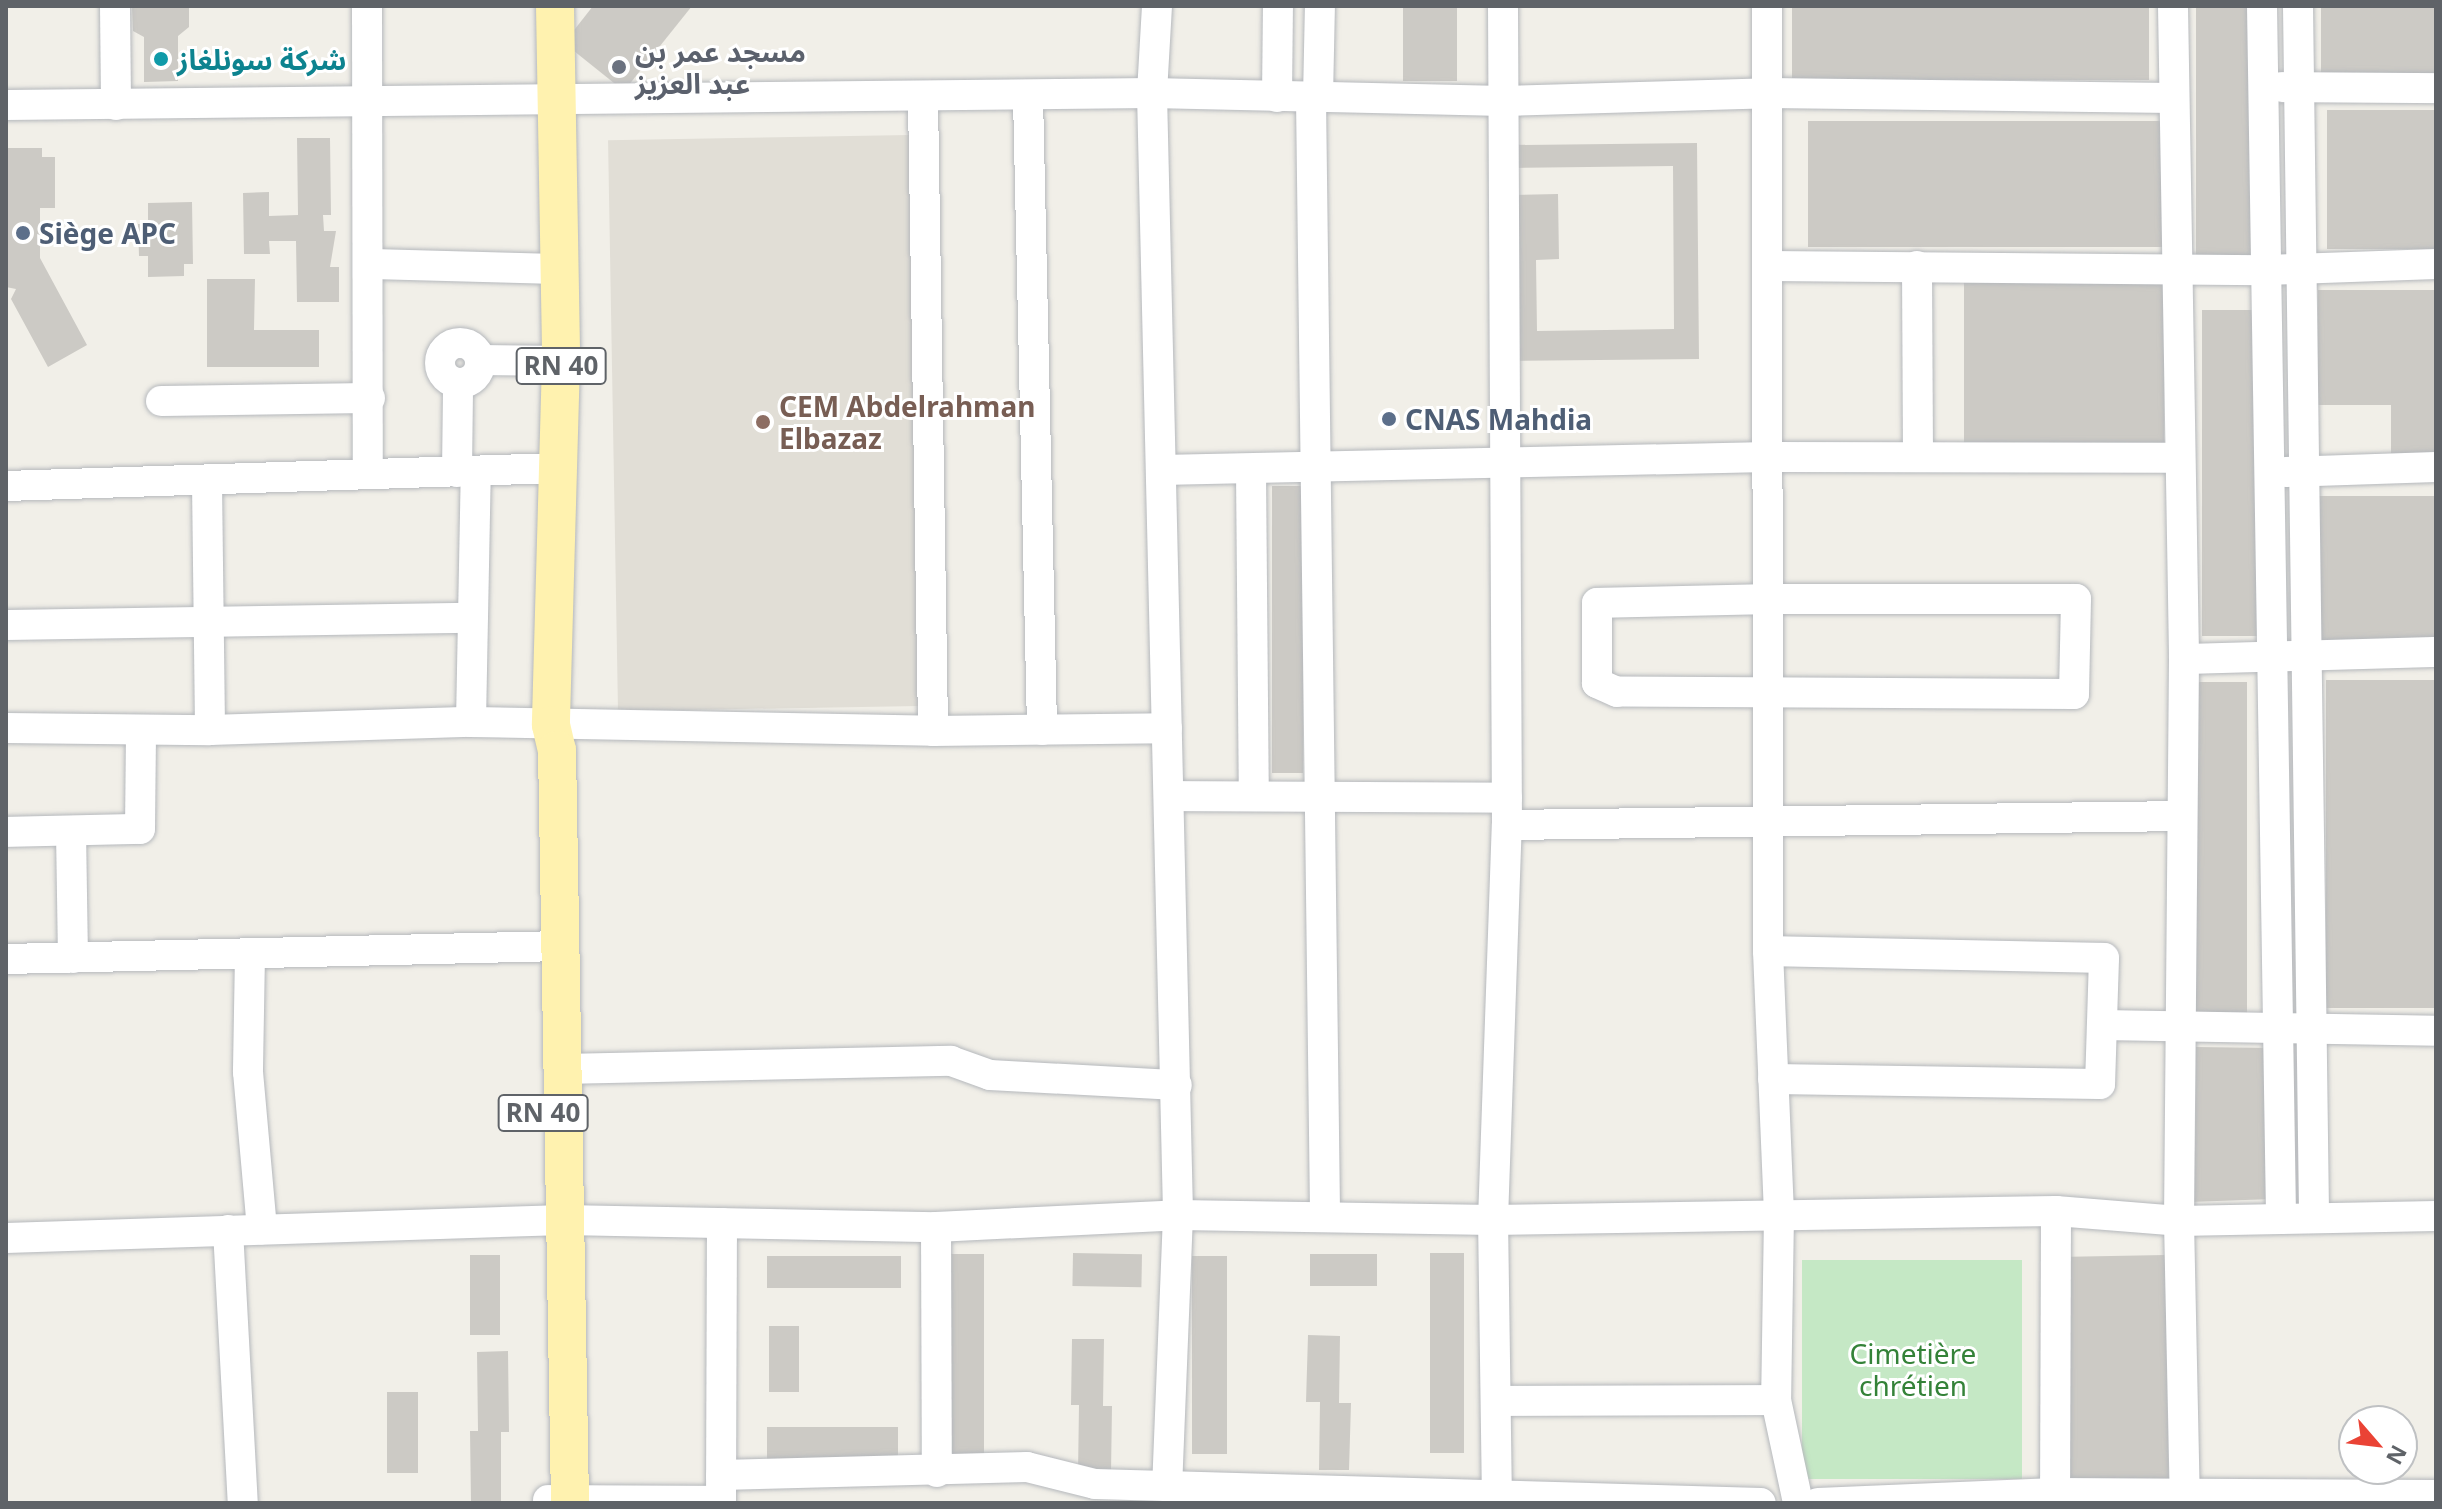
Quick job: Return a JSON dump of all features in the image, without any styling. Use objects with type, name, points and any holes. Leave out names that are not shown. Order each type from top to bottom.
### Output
[{"type":"main road","name":"RN 40","points":[[555,6],[561,361],[551,725],[557,750],[552,947],[553,1220],[559,1501]]},
{"type":"main road","name":"RN 40","points":[[552,947],[562,1069],[553,1220]]},
{"type":"street","points":[[115,6],[116,105]]},
{"type":"street","points":[[367,6],[368,473]]},
{"type":"street","points":[[1157,6],[1152,93],[1178,1215],[1167,1487]]},
{"type":"street","points":[[1277,97],[1278,6]]},
{"type":"street","points":[[1320,6],[1314,98],[1313,469],[1325,1217]]},
{"type":"street","points":[[1497,1500],[1493,1220],[1507,812],[1503,6]]},
{"type":"street","points":[[1767,6],[1768,951],[1779,1215],[1776,1400],[1798,1503]]},
{"type":"street","points":[[2173,6],[2184,659],[2179,1221],[2185,1499]]},
{"type":"street","points":[[2262,6],[2281,1219]]},
{"type":"street","points":[[2298,6],[2314,1218]]},
{"type":"street","points":[[2263,87],[2436,88]]},
{"type":"street","points":[[6,105],[368,105],[1152,93],[1504,101],[1768,93],[2173,98]]},
{"type":"street","points":[[1028,96],[1042,730]]},
{"type":"street","points":[[923,98],[933,731]]},
{"type":"street","points":[[369,264],[560,269]]},
{"type":"street","points":[[1768,266],[2266,270],[2436,264]]},
{"type":"street","points":[[1917,266],[1918,457]]},
{"type":"street","points":[[471,722],[466,472],[458,384],[446,379],[439,367],[445,348],[464,343],[480,360],[561,361]]},
{"type":"street","points":[[161,401],[370,398]]},
{"type":"street","points":[[1161,470],[1251,471],[1768,457],[2180,458]]},
{"type":"street","points":[[2269,472],[2436,467]]},
{"type":"street","points":[[6,486],[207,482],[368,473],[558,468]]},
{"type":"street","points":[[1251,471],[1254,795]]},
{"type":"street","points":[[207,482],[210,730]]},
{"type":"street","points":[[1768,599],[2076,599],[2074,694],[1768,693],[1617,692],[1597,683],[1597,603],[1768,599]]},
{"type":"street","points":[[6,625],[471,618]]},
{"type":"street","points":[[2184,659],[2307,659],[2436,652]]},
{"type":"street","points":[[6,728],[210,730],[471,722],[933,731],[1167,728]]},
{"type":"street","points":[[6,832],[140,829],[141,730]]},
{"type":"street","points":[[1169,796],[1320,793],[1507,812],[1768,824],[2182,816]]},
{"type":"street","points":[[71,831],[73,958]]},
{"type":"street","points":[[6,959],[552,947]]},
{"type":"street","points":[[1768,951],[2104,958],[2100,1084],[1773,1079]]},
{"type":"street","points":[[250,954],[248,1072],[262,1229]]},
{"type":"street","points":[[2102,1025],[2436,1031]]},
{"type":"street","points":[[562,1069],[951,1061],[990,1075],[1177,1085]]},
{"type":"street","points":[[2055,1498],[2056,1211]]},
{"type":"street","points":[[6,1238],[553,1220],[936,1227],[1178,1215],[1493,1220],[2056,1211],[2179,1221],[2436,1216]]},
{"type":"street","points":[[721,1493],[722,1223]]},
{"type":"street","points":[[936,1227],[937,1472]]},
{"type":"street","points":[[228,1230],[243,1503]]},
{"type":"street","points":[[1496,1401],[1776,1400]]},
{"type":"street","points":[[559,1501],[721,1493],[937,1472],[1027,1467],[1095,1484],[1426,1500],[1761,1503]]},
{"type":"street","points":[[1818,1503],[2436,1495]]},
{"type":"shaded area","name":"CEM Abdelrahman Elbazaz","points":[[909,135],[919,706],[618,711],[608,140]]},
{"type":"green space","name":"Cimetière chrétien","points":[[1802,1260],[2022,1260],[2022,1479],[1802,1479]]},
{"type":"building","name":"شركة سونلغاز","points":[[132,6],[189,6],[189,27],[178,36],[178,81],[144,82],[144,37],[133,31]]},
{"type":"building","name":"مسجد عمر بن عبد العزيز","points":[[593,6],[692,6],[624,91],[564,43]]},
{"type":"building","points":[[1403,6],[1457,6],[1457,81],[1403,81]]},
{"type":"building","points":[[1792,6],[2149,6],[2149,80],[1792,80]]},
{"type":"building","points":[[2196,6],[2258,6],[2258,255],[2196,255]]},
{"type":"building","points":[[2321,6],[2436,6],[2436,73],[2321,73]]},
{"type":"building","points":[[2327,110],[2436,110],[2436,249],[2327,249]]},
{"type":"building","points":[[1808,121],[2166,121],[2166,247],[1808,247]]},
{"type":"building","points":[[297,138],[330,138],[331,215],[323,215],[324,231],[336,231],[330,267],[339,267],[339,302],[297,302],[296,241],[269,241],[270,254],[244,254],[243,193],[269,192],[269,216],[298,215]]},
{"type":"building","points":[[1697,143],[1699,359],[1509,361],[1507,195],[1558,194],[1559,259],[1536,260],[1537,331],[1674,329],[1673,166],[1513,168],[1513,145]]},
{"type":"building","name":"Siège APC","points":[[6,148],[42,148],[42,157],[55,157],[55,208],[40,208],[40,258],[87,345],[48,367],[11,299],[16,289],[6,287]]},
{"type":"building","points":[[192,202],[193,264],[184,264],[184,276],[148,277],[148,256],[139,256],[138,224],[148,224],[148,203]]},
{"type":"building","points":[[207,279],[255,279],[254,330],[319,330],[319,367],[207,367]]},
{"type":"building","points":[[1964,281],[2164,281],[2164,444],[1964,444]]},
{"type":"building","points":[[2318,290],[2436,290],[2436,456],[2391,456],[2391,405],[2318,405]]},
{"type":"building","points":[[2202,310],[2257,310],[2257,636],[2202,636]]},
{"type":"building","points":[[1272,486],[1303,486],[1303,773],[1272,773]]},
{"type":"building","points":[[2317,496],[2436,496],[2436,640],[2317,640]]},
{"type":"building","points":[[2326,680],[2436,680],[2436,1008],[2326,1008]]},
{"type":"building","points":[[2191,682],[2247,682],[2247,1019],[2191,1019]]},
{"type":"building","points":[[2196,1047],[2271,1048],[2273,1199],[2189,1202],[2190,1151],[2195,1151]]},
{"type":"building","points":[[1073,1253],[1142,1254],[1141,1287],[1072,1286]]},
{"type":"building","points":[[1430,1253],[1464,1253],[1464,1453],[1430,1453]]},
{"type":"building","points":[[951,1254],[984,1254],[984,1455],[951,1455]]},
{"type":"building","points":[[1310,1254],[1377,1254],[1377,1286],[1310,1286]]},
{"type":"building","points":[[470,1255],[500,1255],[500,1335],[470,1335]]},
{"type":"building","points":[[2165,1255],[2169,1483],[2061,1485],[2057,1257]]},
{"type":"building","points":[[767,1256],[901,1256],[901,1288],[767,1288]]},
{"type":"building","points":[[1192,1256],[1227,1256],[1227,1454],[1192,1454]]},
{"type":"building","points":[[769,1326],[799,1326],[799,1392],[769,1392]]},
{"type":"building","points":[[1308,1335],[1340,1336],[1339,1403],[1351,1403],[1349,1470],[1319,1470],[1320,1402],[1306,1402]]},
{"type":"building","points":[[1072,1339],[1104,1339],[1103,1406],[1112,1406],[1111,1473],[1078,1473],[1079,1405],[1071,1405]]},
{"type":"building","points":[[508,1351],[509,1432],[501,1432],[501,1503],[471,1503],[470,1431],[478,1431],[477,1352]]},
{"type":"building","points":[[387,1392],[418,1392],[418,1473],[387,1473]]},
{"type":"building","points":[[767,1427],[898,1427],[898,1459],[767,1459]]},
{"type":"place","name":"شركة سونلغاز","points":[[161,59]]},
{"type":"place","name":"مسجد عمر بن عبد العزيز","points":[[619,67]]},
{"type":"place","name":"Siège APC","points":[[23,233]]},
{"type":"place","name":"CNAS Mahdia","points":[[1389,419]]},
{"type":"place","name":"CEM Abdelrahman Elbazaz","points":[[763,422]]}]
